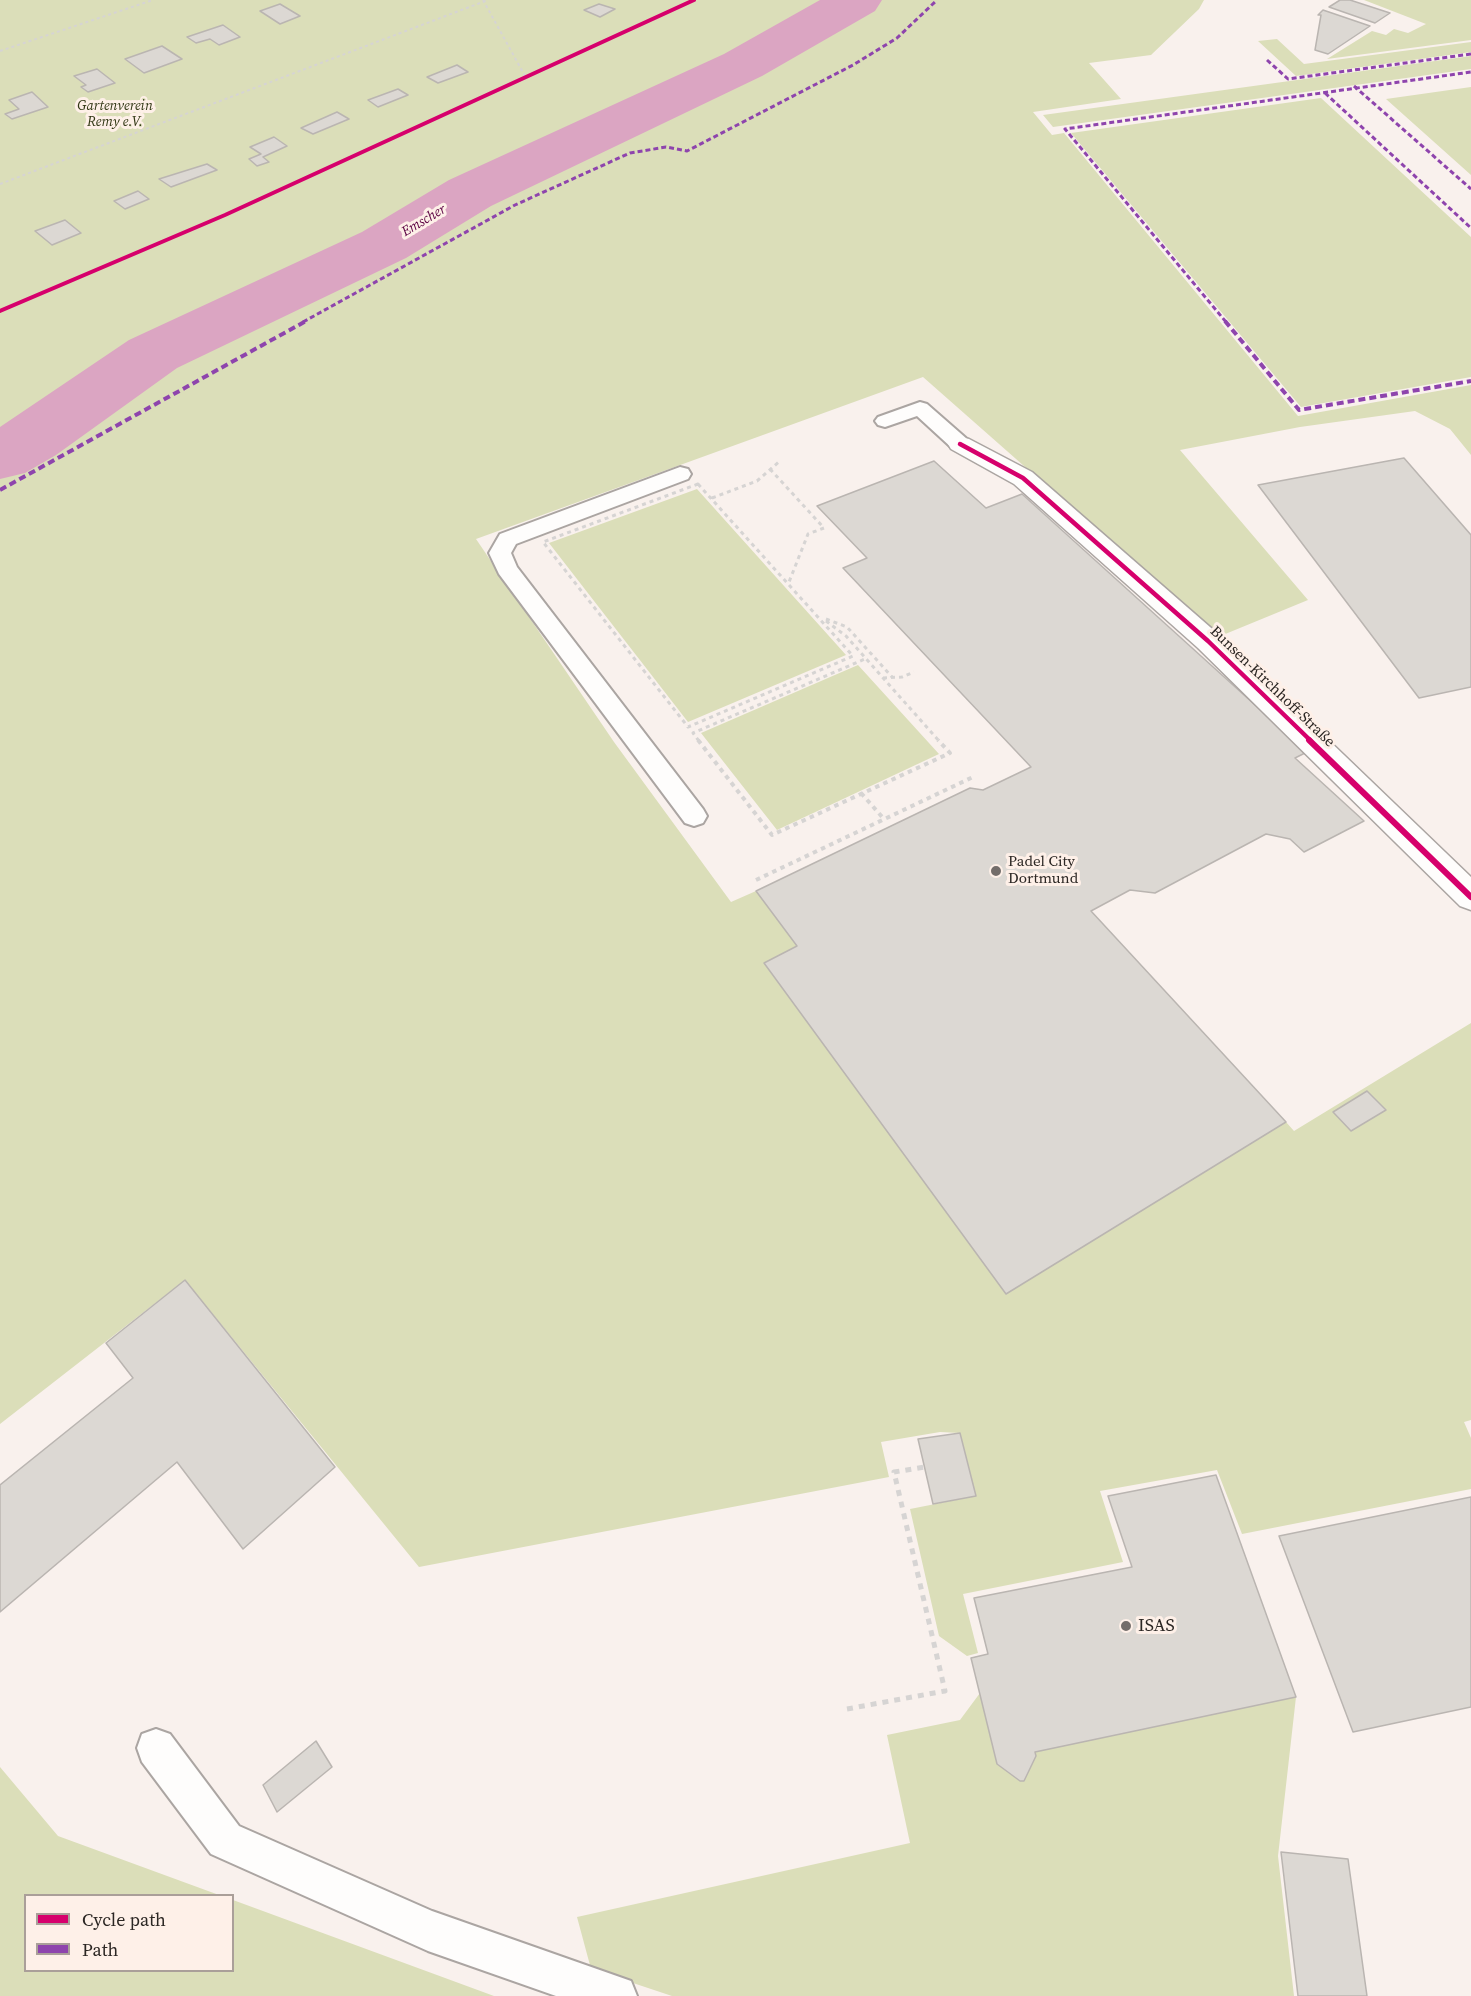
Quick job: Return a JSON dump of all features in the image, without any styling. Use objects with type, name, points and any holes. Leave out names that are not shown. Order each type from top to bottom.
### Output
[{"type":"street","name":"Bunsen-Kirchhoff-Straße","points":[[960,444],[1023,478],[1181,618],[1471,897]]},
{"type":"lane","points":[[885,421],[920,408],[960,444]]},
{"type":"lane","points":[[680,474],[508,539],[500,553],[507,569],[694,816]]},
{"type":"lane","points":[[156,1748],[225,1840],[428,1930],[616,1996]]},
{"type":"path","points":[[0,51],[153,0]]},
{"type":"path","points":[[0,184],[485,0],[525,76]]},
{"type":"path","points":[[712,498],[757,481],[781,460]]},
{"type":"path","points":[[770,469],[824,528],[808,534],[789,582]]},
{"type":"path","points":[[698,484],[789,582],[854,656],[688,727],[543,542],[698,484]]},
{"type":"path","points":[[820,617],[846,636],[950,753],[772,835],[693,733],[865,659]]},
{"type":"path","points":[[820,617],[847,627],[893,678]]},
{"type":"path","points":[[882,678],[893,678],[914,672]]},
{"type":"path","points":[[756,880],[973,777]]},
{"type":"path","points":[[861,793],[884,819]]},
{"type":"path","points":[[847,1709],[945,1691],[894,1472],[924,1467]]},
{"type":"green space","name":"Gartenverein Remy e.V.","points":[[0,0],[1204,0],[1199,9],[1151,55],[1089,63],[1121,99],[1033,112],[1052,135],[1064,133],[1298,416],[1471,385],[1471,455],[1450,429],[1415,411],[1300,427],[1180,450],[1308,600],[1218,637],[923,377],[476,539],[614,742],[731,902],[756,891],[797,946],[765,964],[1006,1294],[1286,1122],[1294,1131],[1471,1023],[1471,1420],[1464,1422],[1471,1438],[1471,1489],[1242,1534],[1217,1470],[1100,1491],[1123,1562],[963,1594],[978,1653],[967,1656],[939,1636],[910,1509],[976,1496],[960,1433],[940,1432],[881,1442],[889,1477],[419,1567],[185,1280],[0,1424]]},
{"type":"green space","points":[[1364,0],[1471,0],[1471,40],[1327,59],[1372,31],[1386,35],[1394,29],[1408,33],[1426,24]]},
{"type":"green space","points":[[1277,39],[1304,64],[1471,42],[1471,52],[1296,76],[1258,41]]},
{"type":"green space","points":[[1471,56],[1471,69],[1053,127],[1043,115]]},
{"type":"green space","points":[[1471,87],[1471,175],[1386,99]]},
{"type":"green space","points":[[1321,98],[1471,237],[1471,377],[1301,407],[1071,133]]},
{"type":"green space","points":[[697,489],[846,655],[688,722],[549,543]]},
{"type":"green space","points":[[858,665],[939,754],[777,830],[701,733]]},
{"type":"green space","points":[[980,1693],[997,1764],[1020,1781],[1023,1781],[1036,1756],[1035,1752],[1296,1697],[1278,1856],[1294,1996],[672,1996],[591,1969],[577,1917],[910,1843],[887,1735],[960,1720]]},
{"type":"green space","points":[[0,1767],[58,1836],[216,1894],[24,1894],[24,1972],[234,1972],[234,1900],[494,1996],[0,1996]]},
{"type":"building","points":[[1340,0],[1350,0],[1390,13],[1375,23],[1329,7]]},
{"type":"building","points":[[280,4],[300,16],[280,24],[260,11]]},
{"type":"building","points":[[599,4],[615,9],[600,17],[584,10]]},
{"type":"building","points":[[1323,10],[1370,26],[1328,54],[1315,50],[1321,15],[1318,15]]},
{"type":"building","points":[[223,25],[240,37],[219,45],[210,39],[196,43],[187,37]]},
{"type":"building","points":[[162,46],[182,59],[144,73],[125,59]]},
{"type":"building","points":[[457,65],[468,72],[438,83],[427,77]]},
{"type":"building","points":[[97,69],[115,83],[88,92],[81,87],[86,85],[74,76]]},
{"type":"building","points":[[398,89],[408,95],[378,107],[368,100]]},
{"type":"building","points":[[32,92],[48,107],[12,119],[5,114],[19,109],[9,100]]},
{"type":"building","points":[[337,112],[349,119],[313,134],[301,128]]},
{"type":"building","points":[[274,137],[287,146],[263,157],[269,162],[257,166],[249,159],[261,154],[250,147]]},
{"type":"building","points":[[207,164],[217,170],[171,187],[159,179]]},
{"type":"building","points":[[138,191],[149,199],[125,209],[114,201]]},
{"type":"building","points":[[65,220],[81,233],[52,245],[35,231]]},
{"type":"building","points":[[1404,458],[1471,535],[1471,687],[1419,698],[1258,485]]},
{"type":"building","name":"Padel City Dortmund","points":[[934,461],[986,508],[1022,494],[1307,752],[1295,758],[1364,821],[1304,852],[1290,839],[1266,834],[1155,893],[1130,890],[1091,911],[1286,1122],[1006,1294],[764,963],[797,946],[756,891],[970,788],[983,790],[1031,767],[843,568],[867,558],[817,506]]},
{"type":"building","points":[[1367,1091],[1386,1110],[1351,1131],[1333,1112]]},
{"type":"building","points":[[185,1280],[335,1467],[243,1549],[177,1462],[0,1612],[0,1485],[133,1378],[106,1343]]},
{"type":"building","points":[[960,1433],[976,1496],[933,1504],[918,1439]]},
{"type":"building","name":"ISAS","points":[[1216,1475],[1296,1697],[1035,1752],[1036,1756],[1024,1781],[1020,1781],[997,1764],[971,1658],[988,1654],[974,1598],[1132,1567],[1108,1496]]},
{"type":"building","points":[[1471,1497],[1471,1707],[1353,1732],[1279,1536]]},
{"type":"building","points":[[316,1741],[332,1767],[277,1812],[263,1785]]},
{"type":"building","points":[[1281,1852],[1348,1859],[1367,1996],[1298,1996]]},
{"type":"waterway","name":"Emscher","points":[[0,457],[31,439],[153,354],[384,245],[470,193],[743,65],[857,0]]},
{"type":"marked path","points":[[0,490],[515,205],[630,153],[666,147],[687,151],[853,65],[897,38],[937,0]]},
{"type":"marked path","points":[[1267,60],[1288,79],[1471,54]]},
{"type":"marked path","points":[[1471,72],[1065,129],[1299,410],[1471,381]]},
{"type":"marked path","points":[[1354,86],[1471,189]]},
{"type":"marked path","points":[[1325,93],[1471,228]]},
{"type":"cycle path","points":[[0,311],[225,215],[694,0]]},
{"type":"cycle path","points":[[960,444],[1023,478],[1208,641],[1471,897]]},
{"type":"place","name":"Padel City Dortmund","points":[[996,871]]},
{"type":"place","name":"ISAS","points":[[1126,1626]]}]
